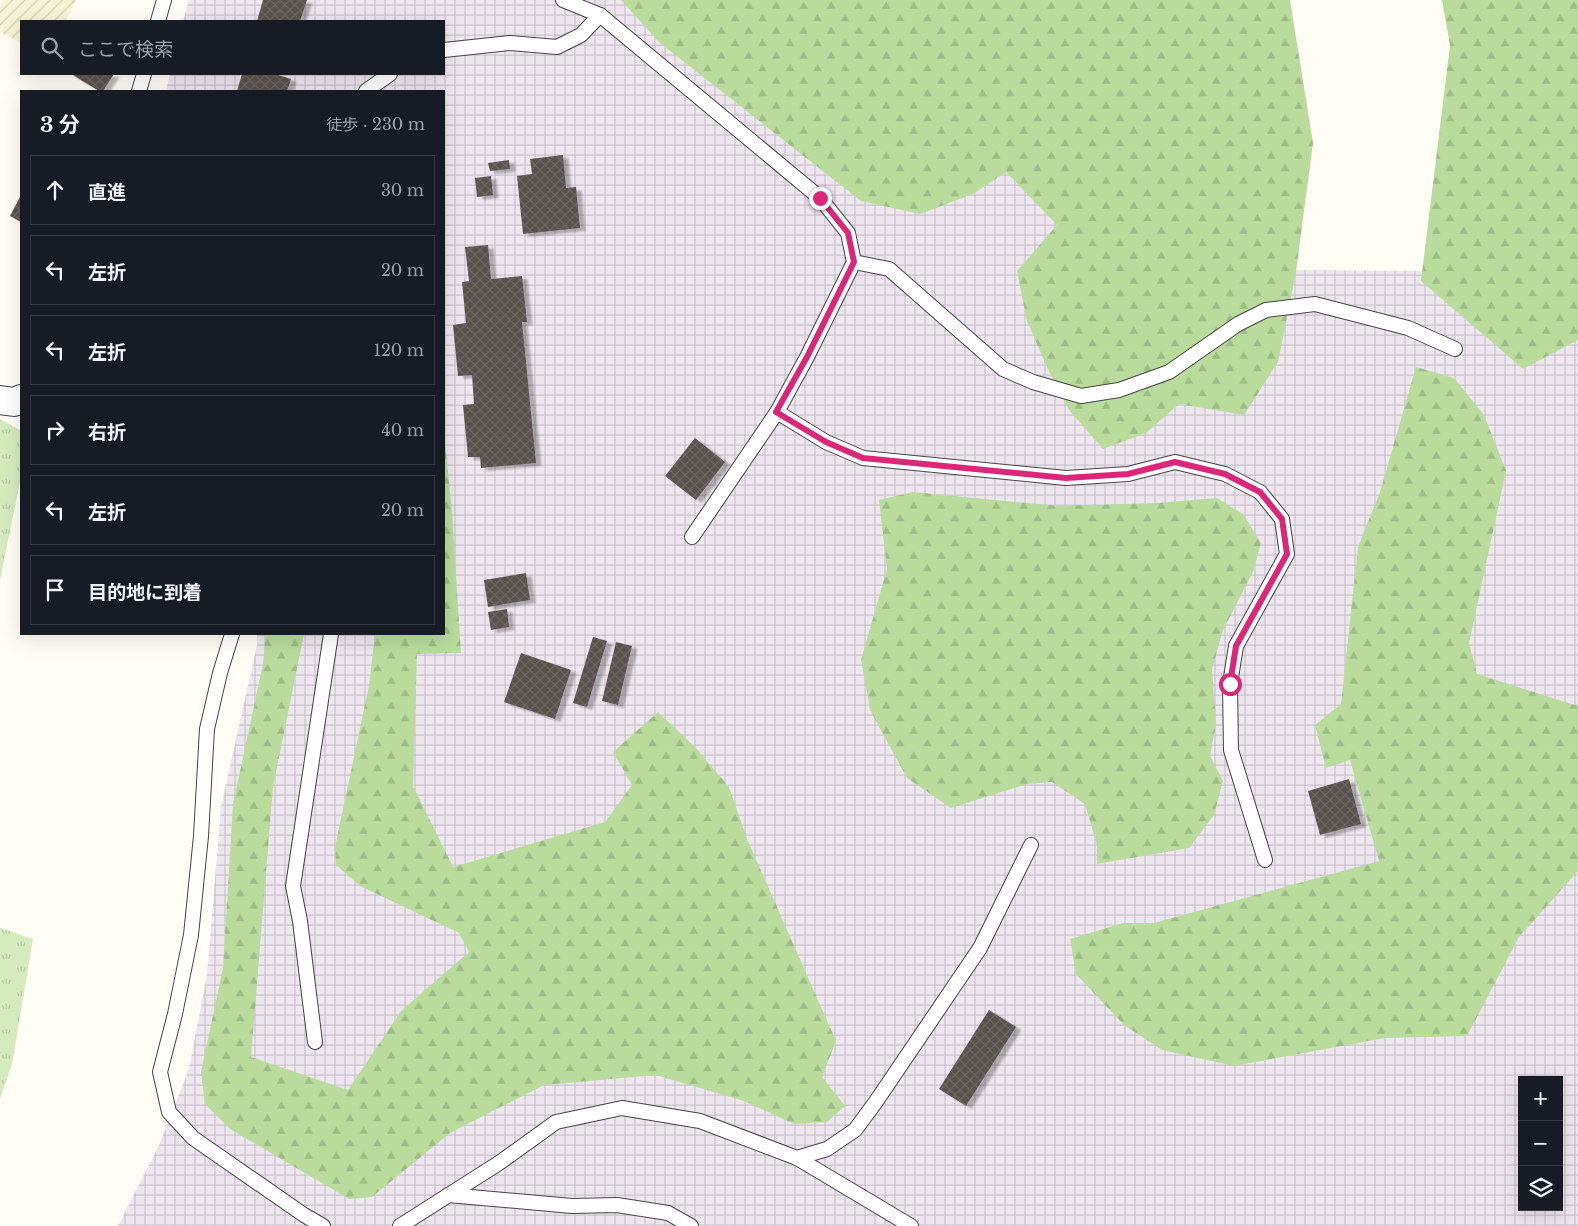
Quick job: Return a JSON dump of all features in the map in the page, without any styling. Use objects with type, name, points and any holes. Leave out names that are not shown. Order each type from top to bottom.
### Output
[{"type":"street","points":[[0,400],[14,402],[20,399]]},
{"type":"lane","points":[[158,20],[164,0]]},
{"type":"lane","points":[[563,0],[600,15],[820,198],[848,233],[854,262],[807,357],[776,412],[692,536]]},
{"type":"lane","points":[[445,50],[510,43],[558,47],[581,35],[600,15]]},
{"type":"lane","points":[[139,90],[144,75]]},
{"type":"lane","points":[[367,90],[389,75]]},
{"type":"lane","points":[[854,262],[889,268],[1003,369],[1034,382],[1081,396],[1119,390],[1168,372],[1238,324],[1266,310],[1315,304],[1408,328],[1455,348]]},
{"type":"lane","points":[[776,412],[826,442],[863,458],[1066,478],[1128,474],[1175,462],[1225,474],[1260,492],[1282,519],[1287,554],[1236,646],[1230,684],[1231,750],[1265,860]]},
{"type":"lane","points":[[232,635],[220,673],[207,729],[201,836],[191,935],[175,1014],[160,1072],[169,1112],[193,1138],[324,1226]]},
{"type":"lane","points":[[315,1042],[300,920],[293,886],[331,635]]},
{"type":"lane","points":[[796,1158],[827,1149],[855,1130],[980,948],[1031,845]]},
{"type":"lane","points":[[400,1226],[499,1163],[556,1122],[622,1108],[700,1121],[796,1158],[911,1226]]},
{"type":"lane","points":[[448,1195],[572,1206],[617,1205],[668,1213],[691,1226]]},
{"type":"shaded area","points":[[3,0],[76,0],[66,20],[20,20],[20,42],[0,32],[0,6]]},
{"type":"shaded area","points":[[189,0],[817,0],[1256,270],[1461,271],[1578,57],[1578,1226],[118,1226],[159,1145],[189,1069],[207,975],[221,807],[257,645],[257,635],[445,635],[445,90],[166,90],[170,75],[445,75],[445,20],[183,20]]},
{"type":"green space","points":[[621,0],[1290,0],[1313,143],[1296,272],[1278,362],[1244,415],[1179,404],[1146,433],[1103,449],[1069,410],[1046,365],[1027,321],[1017,271],[1057,225],[1006,172],[973,194],[920,214],[861,201],[660,43]]},
{"type":"green space","points":[[1442,0],[1578,0],[1578,340],[1523,369],[1421,281],[1450,45]]},
{"type":"green space","points":[[1416,367],[1454,378],[1484,415],[1506,471],[1469,643],[1477,674],[1578,706],[1578,871],[1519,937],[1467,1036],[1385,1038],[1234,1066],[1162,1050],[1124,1025],[1076,974],[1070,939],[1123,923],[1154,923],[1379,861],[1350,760],[1326,768],[1315,725],[1341,704],[1358,547],[1380,492]]},
{"type":"green space","points":[[0,419],[20,430],[20,482],[0,580]]},
{"type":"green space","points":[[445,441],[452,513],[461,653],[417,654],[413,786],[453,867],[605,822],[632,785],[613,752],[658,712],[695,747],[729,787],[747,839],[836,1041],[822,1077],[845,1106],[827,1122],[794,1124],[744,1101],[656,1075],[544,1085],[450,1133],[372,1197],[349,1199],[230,1129],[205,1104],[201,1072],[223,968],[233,804],[263,664],[266,635],[304,635],[273,787],[251,1057],[348,1090],[401,1011],[469,952],[459,933],[360,886],[336,865],[335,847],[369,686],[375,635],[445,635]]},
{"type":"green space","points":[[913,492],[1058,506],[1157,503],[1217,498],[1243,514],[1261,543],[1253,572],[1223,630],[1212,669],[1216,724],[1210,756],[1223,781],[1214,815],[1189,848],[1097,864],[1097,845],[1085,804],[1052,782],[1027,784],[951,808],[907,778],[870,710],[861,660],[887,569],[879,500]]},
{"type":"green space","points":[[0,928],[33,939],[12,1064],[0,1098]]},
{"type":"building","points":[[263,0],[307,0],[300,20],[257,20]]},
{"type":"building","points":[[73,75],[113,75],[104,90],[97,90]]},
{"type":"building","points":[[242,75],[278,75],[291,79],[287,90],[237,90]]},
{"type":"building","points":[[563,155],[566,188],[576,187],[580,228],[523,234],[517,176],[532,174],[530,159]]},
{"type":"building","points":[[509,160],[510,169],[490,171],[488,163]]},
{"type":"building","points":[[491,176],[493,195],[477,197],[475,178]]},
{"type":"building","points":[[20,197],[20,221],[10,216]]},
{"type":"building","points":[[488,245],[491,279],[522,276],[527,322],[522,322],[536,463],[481,468],[480,457],[468,457],[463,405],[474,404],[472,375],[458,376],[453,325],[466,323],[462,282],[469,281],[465,247]]},
{"type":"building","points":[[695,438],[725,462],[696,500],[665,476]]},
{"type":"building","points":[[526,573],[530,600],[488,607],[484,580]]},
{"type":"building","points":[[507,609],[509,627],[491,630],[488,612]]},
{"type":"building","points":[[593,637],[607,641],[587,707],[573,703]]},
{"type":"building","points":[[616,642],[632,646],[618,705],[602,701]]},
{"type":"building","points":[[521,653],[571,670],[555,719],[504,702]]},
{"type":"building","points":[[1349,779],[1361,824],[1320,835],[1308,791]]},
{"type":"building","points":[[989,1010],[1016,1027],[966,1106],[939,1089]]},
{"type":"route","points":[[820,198],[848,233],[854,262],[807,357],[776,412],[826,442],[863,458],[1066,478],[1128,474],[1175,462],[1225,474],[1260,492],[1282,519],[1287,554],[1236,646],[1230,684]]}]
